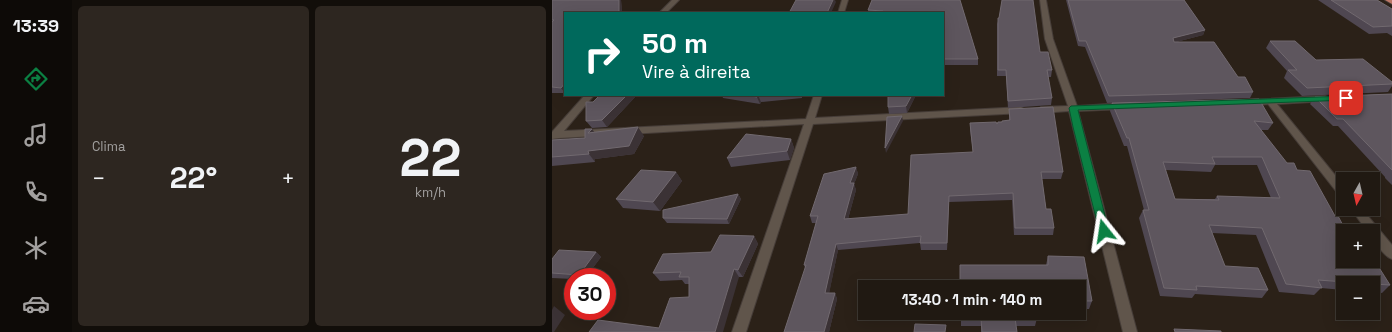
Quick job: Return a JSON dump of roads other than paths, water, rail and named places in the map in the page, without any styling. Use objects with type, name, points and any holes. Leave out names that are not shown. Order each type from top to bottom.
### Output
[{"type":"main road","points":[[1388,0],[1392,2]]},
{"type":"street","points":[[663,12],[676,0]]},
{"type":"street","points":[[841,12],[845,0]]},
{"type":"street","points":[[1043,0],[1049,39],[1073,108],[1130,332]]},
{"type":"street","points":[[553,136],[589,96]]},
{"type":"street","points":[[739,332],[818,96]]},
{"type":"street","points":[[1239,103],[1331,99]]},
{"type":"street","points":[[1271,102],[1336,183]]},
{"type":"street","points":[[553,136],[810,120],[1136,106]]},
{"type":"street","points":[[1362,216],[1392,254]]}]
